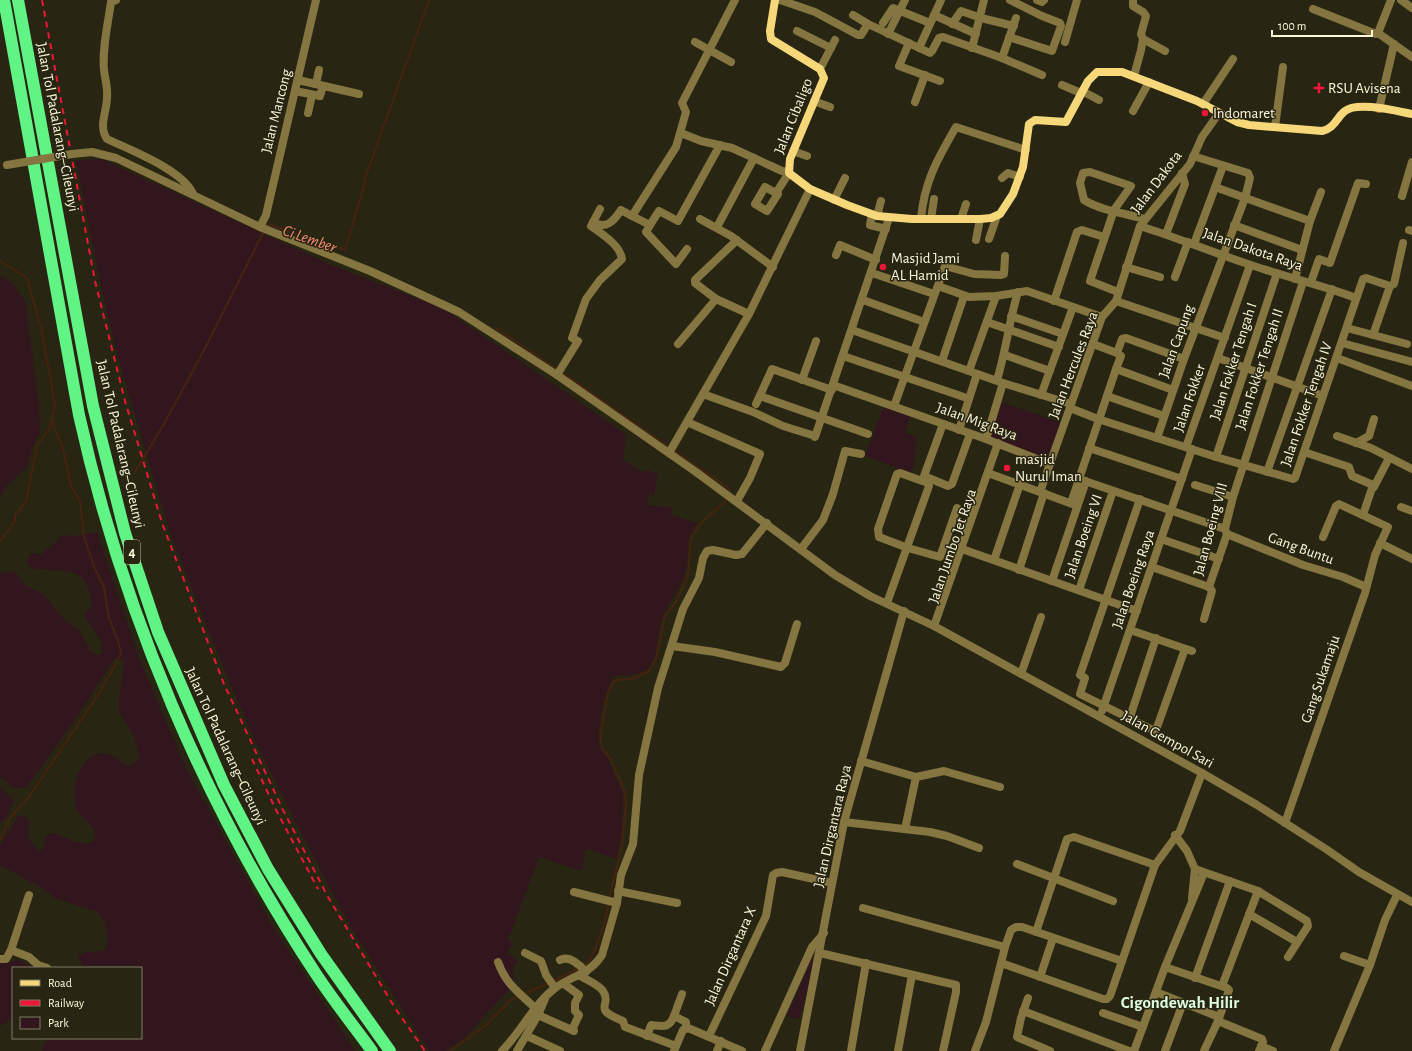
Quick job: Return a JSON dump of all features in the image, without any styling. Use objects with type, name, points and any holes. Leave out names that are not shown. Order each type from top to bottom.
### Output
[{"type":"highway","name":"Jalan Tol Padalarang–Cileunyi","points":[[4,0],[81,423],[91,469],[110,534],[144,636],[183,732],[249,862],[316,974],[372,1051]]},
{"type":"highway","name":"Jalan Tol Padalarang–Cileunyi","points":[[18,0],[93,406],[125,533],[158,632],[224,785],[268,869],[321,954],[390,1051]]},
{"type":"main road","name":"Jalan Cibaligo","points":[[775,0],[770,31],[771,39],[820,69],[824,78],[793,151],[788,166],[789,172],[810,189],[874,215],[889,218],[921,219],[980,219],[997,216]]},
{"type":"main road","points":[[997,216],[1006,207],[1020,177],[1026,150],[1029,124],[1035,120],[1054,123],[1066,122],[1084,93],[1091,76],[1097,72],[1115,71],[1134,76],[1203,104],[1244,124],[1322,131],[1332,127],[1344,111],[1359,106],[1412,114]]},
{"type":"street","points":[[116,0],[111,2],[107,24],[104,69],[107,99],[102,127],[103,134],[107,139],[170,171],[187,184],[193,194]]},
{"type":"street","name":"Jalan Mancong","points":[[264,225],[316,0]]},
{"type":"street","points":[[632,216],[676,147],[681,134],[686,112],[682,103],[735,0]]},
{"type":"street","points":[[780,0],[815,12],[858,35],[868,24]]},
{"type":"street","points":[[888,34],[905,0]]},
{"type":"street","points":[[919,48],[941,0]]},
{"type":"street","points":[[972,48],[981,18],[984,0]]},
{"type":"street","points":[[1009,37],[1052,51],[1061,26],[1060,23],[1010,0]]},
{"type":"street","points":[[1037,0],[1042,2],[1044,0]]},
{"type":"street","points":[[1065,42],[1077,0]]},
{"type":"street","points":[[1133,0],[1133,6],[1143,12],[1146,16],[1141,34],[1143,39],[1134,76]]},
{"type":"street","points":[[1378,33],[1391,0]]},
{"type":"street","points":[[1401,0],[1412,8]]},
{"type":"street","points":[[883,23],[892,8],[930,23]]},
{"type":"street","points":[[1313,9],[1376,34],[1378,33],[1412,58]]},
{"type":"street","points":[[952,24],[960,11],[981,18],[1015,22],[1002,58]]},
{"type":"street","points":[[853,15],[868,24],[919,48],[932,52],[941,37],[1002,58],[1042,75]]},
{"type":"street","points":[[934,15],[976,34]]},
{"type":"street","points":[[797,31],[833,44],[820,69]]},
{"type":"street","points":[[1143,39],[1165,51]]},
{"type":"street","points":[[696,42],[732,62]]},
{"type":"street","points":[[909,44],[899,66],[940,81]]},
{"type":"street","points":[[1380,109],[1394,44]]},
{"type":"street","points":[[1203,104],[1233,59]]},
{"type":"street","points":[[1275,126],[1283,67]]},
{"type":"street","points":[[295,91],[321,96],[319,70]]},
{"type":"street","points":[[915,102],[925,75]]},
{"type":"street","points":[[298,80],[359,94]]},
{"type":"street","points":[[1132,111],[1149,82]]},
{"type":"street","points":[[1062,85],[1099,100]]},
{"type":"street","points":[[308,113],[312,95]]},
{"type":"street","points":[[814,100],[830,107]]},
{"type":"street","name":"Jalan Dakota","points":[[1142,223],[1190,164],[1202,137],[1219,113]]},
{"type":"street","points":[[921,219],[923,199],[928,180],[956,127],[1026,150]]},
{"type":"street","points":[[681,134],[700,141],[732,148],[782,171],[789,172],[776,193]]},
{"type":"street","points":[[687,249],[676,264],[646,232],[659,211],[678,221],[720,145]]},
{"type":"street","points":[[793,151],[807,156]]},
{"type":"street","name":"Jalan Gempol Sari","points":[[4,166],[92,152],[116,158],[193,194],[370,271],[459,312],[558,372],[671,449],[723,492],[834,575],[856,589],[936,627],[1021,674],[1101,712],[1285,823],[1359,872],[1397,895],[1412,902]]},
{"type":"street","points":[[1175,278],[1215,188],[1223,166],[1193,156]]},
{"type":"street","points":[[717,227],[754,158]]},
{"type":"street","points":[[1402,196],[1412,162]]},
{"type":"street","name":"Jalan Capung","points":[[1157,438],[1184,359],[1245,198],[1250,178],[1250,175],[1223,166]]},
{"type":"street","name":"Jalan Dakota Raya","points":[[1114,210],[1131,186],[1090,172],[1083,173],[1080,180],[1083,198],[1087,202],[1114,210],[1166,234],[1250,265],[1332,289],[1356,298]]},
{"type":"street","points":[[1002,178],[1008,173],[1020,177]]},
{"type":"street","points":[[1166,234],[1185,184],[1182,173]]},
{"type":"street","points":[[834,200],[845,178]]},
{"type":"street","points":[[1303,281],[1320,259],[1330,263],[1358,183],[1366,184]]},
{"type":"street","points":[[1215,188],[1311,222]]},
{"type":"street","points":[[671,449],[749,314],[773,267],[783,241],[810,189]]},
{"type":"street","points":[[1303,281],[1302,250],[1321,192]]},
{"type":"street","points":[[931,219],[934,199]]},
{"type":"street","points":[[881,201],[870,225],[886,229]]},
{"type":"street","points":[[961,219],[966,204]]},
{"type":"street","points":[[558,372],[578,341],[572,338],[586,299],[600,280],[622,259],[621,253],[613,243],[591,226],[600,209]]},
{"type":"street","points":[[593,222],[599,226],[606,225],[612,222],[621,210],[650,225]]},
{"type":"street","points":[[1114,210],[1090,282],[1118,292]]},
{"type":"street","points":[[989,239],[997,216]]},
{"type":"street","points":[[700,218],[737,240],[773,267]]},
{"type":"street","points":[[703,394],[752,412],[783,426],[813,436],[863,300],[889,218]]},
{"type":"street","points":[[976,240],[980,219]]},
{"type":"street","name":"Jalan Hercules Raya","points":[[1019,570],[1050,464],[1102,317],[1116,302],[1126,267],[1142,223]]},
{"type":"street","points":[[1234,225],[1302,250]]},
{"type":"street","points":[[1054,301],[1077,232],[1082,230],[1104,237]]},
{"type":"street","points":[[737,240],[696,280],[696,285],[716,299],[749,314]]},
{"type":"street","points":[[1373,335],[1390,286],[1394,284],[1403,243]]},
{"type":"street","points":[[836,255],[840,245],[876,260]]},
{"type":"street","points":[[894,406],[945,266],[974,274],[1001,276],[1004,274],[1005,256]]},
{"type":"street","name":"Jalan Fokker","points":[[1189,448],[1250,265]]},
{"type":"street","points":[[1126,267],[1160,277]]},
{"type":"street","points":[[872,273],[934,294]]},
{"type":"street","name":"Jalan Fokker Tengah I","points":[[1216,457],[1277,273]]},
{"type":"street","name":"Jalan Fokker Tengah IV","points":[[852,330],[1071,406],[1098,419],[1291,480],[1294,479],[1304,452],[1356,298],[1365,278],[1390,286]]},
{"type":"street","name":"Jalan Fokker Tengah II","points":[[1243,466],[1303,281]]},
{"type":"street","points":[[938,286],[964,296],[996,296],[1027,292],[1102,317]]},
{"type":"street","points":[[1267,472],[1332,289]]},
{"type":"street","points":[[986,439],[1000,382],[1011,316],[1018,292]]},
{"type":"street","points":[[942,361],[964,296]]},
{"type":"street","points":[[969,371],[996,296]]},
{"type":"street","points":[[678,344],[716,299]]},
{"type":"street","points":[[863,300],[924,322]]},
{"type":"street","points":[[1116,302],[1196,327],[1225,338]]},
{"type":"street","points":[[1040,395],[1073,307]]},
{"type":"street","points":[[1011,316],[1063,334]]},
{"type":"street","points":[[987,322],[1059,347]]},
{"type":"street","points":[[1347,328],[1407,344]]},
{"type":"street","points":[[1118,353],[1124,338],[1184,359]]},
{"type":"street","points":[[802,380],[816,341]]},
{"type":"street","points":[[1342,343],[1412,362]]},
{"type":"street","points":[[1049,580],[1082,480],[1088,449],[1121,356],[1118,353],[1093,344]]},
{"type":"street","points":[[1005,355],[1050,371]]},
{"type":"street","points":[[843,356],[964,397]]},
{"type":"street","points":[[1218,358],[1323,396]]},
{"type":"street","points":[[1337,358],[1412,386]]},
{"type":"street","name":"Jalan Mig Raya","points":[[760,396],[772,369],[802,380],[832,387],[894,406],[998,443],[1050,464]]},
{"type":"street","points":[[1116,369],[1174,390]]},
{"type":"street","points":[[959,430],[977,374]]},
{"type":"street","points":[[756,404],[760,396],[868,434]]},
{"type":"street","points":[[1107,396],[1164,416]]},
{"type":"street","points":[[1356,443],[1369,436],[1374,419]]},
{"type":"street","points":[[687,422],[760,454],[750,478],[735,500]]},
{"type":"street","points":[[943,424],[924,473],[925,477],[948,486],[952,484],[970,434]]},
{"type":"street","points":[[1337,436],[1356,443],[1412,469]]},
{"type":"street","name":"Jalan Jumbo Jet Raya","points":[[936,627],[990,473],[998,443]]},
{"type":"street","name":"Jalan Boeing Raya","points":[[1101,712],[1182,481],[1189,448]]},
{"type":"street","points":[[1088,449],[1182,481]]},
{"type":"street","points":[[801,549],[823,520],[833,494],[845,450],[861,454]]},
{"type":"street","points":[[1304,452],[1349,467],[1352,476],[1374,487]]},
{"type":"street","points":[[1323,537],[1337,505],[1341,504],[1363,514],[1388,458]]},
{"type":"street","name":"Jalan Boeing VIII","points":[[1152,567],[1209,587],[1219,559],[1233,497],[1243,466]]},
{"type":"street","points":[[887,603],[908,548],[929,485],[899,473],[878,529],[879,537],[908,548],[940,557],[957,508]]},
{"type":"street","points":[[990,473],[1073,504]]},
{"type":"street","name":"Gang Buntu","points":[[1082,480],[1171,510],[1226,531],[1296,563],[1366,587]]},
{"type":"street","points":[[994,560],[1020,484]]},
{"type":"street","points":[[1195,485],[1233,497]]},
{"type":"street","name":"Jalan Boeing VI","points":[[1079,590],[1114,491]]},
{"type":"street","points":[[1130,630],[1188,650],[1158,729],[1153,730],[1129,720],[1101,712],[1080,694],[1085,678],[1080,674],[1140,499]]},
{"type":"street","points":[[1401,507],[1412,512]]},
{"type":"street","name":"Gang Sukamaju","points":[[1285,823],[1366,587],[1371,565],[1388,527],[1363,514]]},
{"type":"street","points":[[564,984],[582,970],[597,962],[602,955],[613,902],[618,891],[621,875],[633,844],[639,775],[659,684],[683,609],[699,578],[706,553],[712,550],[736,555],[742,554],[767,524]]},
{"type":"street","points":[[1162,539],[1219,559]]},
{"type":"street","points":[[1380,543],[1412,559]]},
{"type":"street","points":[[964,550],[1136,611]]},
{"type":"street","points":[[1204,619],[1212,591],[1209,587]]},
{"type":"street","name":"Jalan Dirgantara Raya","points":[[800,1051],[824,933],[844,822],[904,612]]},
{"type":"street","points":[[1021,674],[1040,617]]},
{"type":"street","points":[[672,646],[715,652],[781,667],[785,663],[797,624]]},
{"type":"street","points":[[1129,720],[1156,638]]},
{"type":"street","points":[[861,761],[916,777],[944,771],[1000,786]]},
{"type":"street","points":[[1001,964],[1103,1000],[1107,999],[1110,996],[1155,865],[1164,855],[1175,835],[1176,829],[1200,772]]},
{"type":"street","points":[[905,829],[916,777]]},
{"type":"street","points":[[844,822],[905,829],[947,836],[979,848]]},
{"type":"street","points":[[1175,835],[1185,847],[1195,869],[1192,901]]},
{"type":"street","points":[[1036,932],[1066,842],[1071,837],[1155,865]]},
{"type":"street","points":[[1017,864],[1113,901]]},
{"type":"street","points":[[1195,869],[1258,891],[1308,920],[1308,926],[1288,957]]},
{"type":"street","name":"Jalan Dirgantara X","points":[[709,1036],[766,916],[773,875],[782,872],[832,883]]},
{"type":"street","points":[[1134,1051],[1165,967],[1204,873]]},
{"type":"street","points":[[1195,978],[1230,880]]},
{"type":"street","points":[[618,891],[677,903]]},
{"type":"street","points":[[1222,986],[1258,891]]},
{"type":"street","points":[[574,892],[613,902]]},
{"type":"street","points":[[0,959],[6,959],[29,895]]},
{"type":"street","points":[[1334,1051],[1370,965],[1385,920],[1397,895]]},
{"type":"street","points":[[863,908],[1005,947]]},
{"type":"street","points":[[1249,914],[1297,942]]},
{"type":"street","points":[[975,1051],[986,1022],[1005,947],[1011,930],[1016,927],[1036,932],[1122,961]]},
{"type":"street","points":[[765,1051],[812,947],[824,933]]},
{"type":"street","points":[[1040,978],[1053,938]]},
{"type":"street","points":[[10,950],[29,957],[38,965],[44,967]]},
{"type":"street","points":[[525,953],[541,961],[552,984]]},
{"type":"street","points":[[820,953],[956,985],[956,992],[943,1051]]},
{"type":"street","points":[[1344,956],[1370,965]]},
{"type":"street","points":[[560,960],[564,958],[582,970],[601,989],[605,997],[605,1012],[623,1021],[625,1027],[675,1049],[686,1028],[686,1022],[674,1016]]},
{"type":"street","points":[[498,962],[506,980],[537,1011],[573,1030],[579,1015],[575,1010],[575,1003],[579,995],[564,984],[552,984]]},
{"type":"street","points":[[852,1051],[866,963]]},
{"type":"street","points":[[1165,967],[1222,986],[1229,990],[1204,1051]]},
{"type":"street","points":[[898,1051],[912,975]]},
{"type":"street","points":[[502,1051],[537,1011],[552,984]]},
{"type":"street","points":[[1156,992],[1262,1039],[1260,1049],[1273,1051]]},
{"type":"street","points":[[647,1036],[651,1025],[667,1026],[671,1024],[682,994]]},
{"type":"street","points":[[1028,998],[1023,1011],[1017,1037],[1050,1051]]},
{"type":"street","points":[[1165,1051],[1183,1003]]},
{"type":"street","points":[[519,1051],[537,1011]]},
{"type":"street","points":[[1023,1011],[1129,1051]]},
{"type":"street","points":[[1103,1013],[1143,1027]]},
{"type":"street","points":[[621,1034],[628,1028]]},
{"type":"street","points":[[686,1028],[709,1036],[742,1051]]},
{"type":"street","points":[[527,1036],[560,1051]]},
{"type":"street","points":[[717,1051],[721,1042]]},
{"type":"green space","points":[[102,159],[329,264],[444,309],[626,434],[623,460],[644,473],[646,469],[658,475],[654,496],[649,495],[646,505],[672,507],[671,515],[698,523],[690,535],[684,576],[661,622],[656,650],[651,663],[642,672],[632,675],[614,676],[604,701],[599,729],[599,747],[606,755],[623,794],[622,831],[616,859],[586,849],[581,871],[539,857],[508,940],[512,943],[507,954],[517,960],[513,970],[514,985],[464,1038],[446,1051],[429,1051],[350,926],[253,737],[207,628],[169,530],[118,358],[98,273],[76,160]]},
{"type":"green space","points":[[0,275],[12,283],[25,300],[39,405],[40,432],[32,449],[28,466],[5,488],[0,499]]},
{"type":"green space","points":[[1002,402],[1061,423],[1049,459],[990,437]]},
{"type":"green space","points":[[883,407],[910,416],[905,433],[917,436],[914,465],[910,473],[865,456]]},
{"type":"green space","points":[[97,532],[140,661],[185,766],[271,924],[355,1051],[42,1051],[47,1039],[142,1039],[142,967],[83,967],[78,955],[86,952],[105,951],[108,939],[105,922],[98,912],[55,898],[40,887],[0,865],[0,845],[18,816],[24,816],[29,820],[28,837],[39,851],[42,850],[47,834],[52,833],[76,842],[94,842],[95,830],[78,812],[75,804],[75,785],[82,767],[95,755],[104,753],[113,756],[128,766],[140,760],[134,737],[119,711],[124,660],[115,658],[79,714],[26,788],[14,788],[0,777],[0,573],[12,571],[17,574],[25,585],[43,594],[63,618],[79,630],[91,652],[97,655],[102,653],[101,641],[85,616],[86,610],[92,608],[90,594],[86,584],[81,578],[67,571],[35,569],[29,567],[27,562],[30,553],[42,554],[46,549],[52,547],[61,535],[77,536]]},
{"type":"green space","points":[[0,785],[14,801],[7,816],[0,824]]},
{"type":"green space","points":[[819,946],[799,1020],[787,1015]]},
{"type":"green space","points":[[18,960],[33,967],[12,967],[12,1020],[0,1026],[0,964]]},
{"type":"waterway","name":"Ci Lember","points":[[266,227],[268,224],[345,250],[365,178],[429,0]]},
{"type":"waterway","name":"Ci Lember","points":[[135,472],[164,424],[204,350],[264,231]]},
{"type":"waterway","points":[[0,261],[27,278],[41,328],[55,404],[50,428],[37,446],[26,502],[15,515],[15,521],[0,542]]},
{"type":"waterway","points":[[496,328],[558,370]]},
{"type":"waterway","points":[[561,372],[669,447]]},
{"type":"waterway","points":[[0,840],[10,818],[31,794],[100,692],[121,654],[118,640],[109,619],[104,587],[95,569],[84,537],[80,501],[71,486],[63,449],[52,422]]},
{"type":"waterway","points":[[673,450],[730,489],[729,493]]},
{"type":"waterway","points":[[609,898],[622,846],[626,802],[624,789],[610,758],[602,749],[600,737],[608,693],[613,683],[617,680],[632,679],[649,671],[656,659],[665,616],[676,602],[688,575],[691,537],[702,522],[725,502],[727,497]]},
{"type":"waterway","points":[[584,966],[592,956],[596,947],[606,917],[609,902]]},
{"type":"waterway","points":[[553,981],[580,968]]},
{"type":"waterway","points":[[524,994],[549,983]]},
{"type":"waterway","points":[[450,1051],[487,1024],[511,1000],[520,996]]},
{"type":"railway","points":[[42,0],[95,281],[125,401],[162,523],[224,684],[282,808],[328,897],[395,1008],[425,1051]]},
{"type":"railway","points":[[252,759],[276,810],[318,889]]},
{"type":"place","name":"RSU Avisena","points":[[1319,88]]},
{"type":"place","name":"Indomaret","points":[[1205,113]]},
{"type":"place","name":"Masjid Jami AL Hamid","points":[[883,267]]},
{"type":"place","name":"masjid Nurul Iman","points":[[1007,468]]},
{"type":"district","name":"Cigondewah Hilir","points":[[1180,1002]]}]
